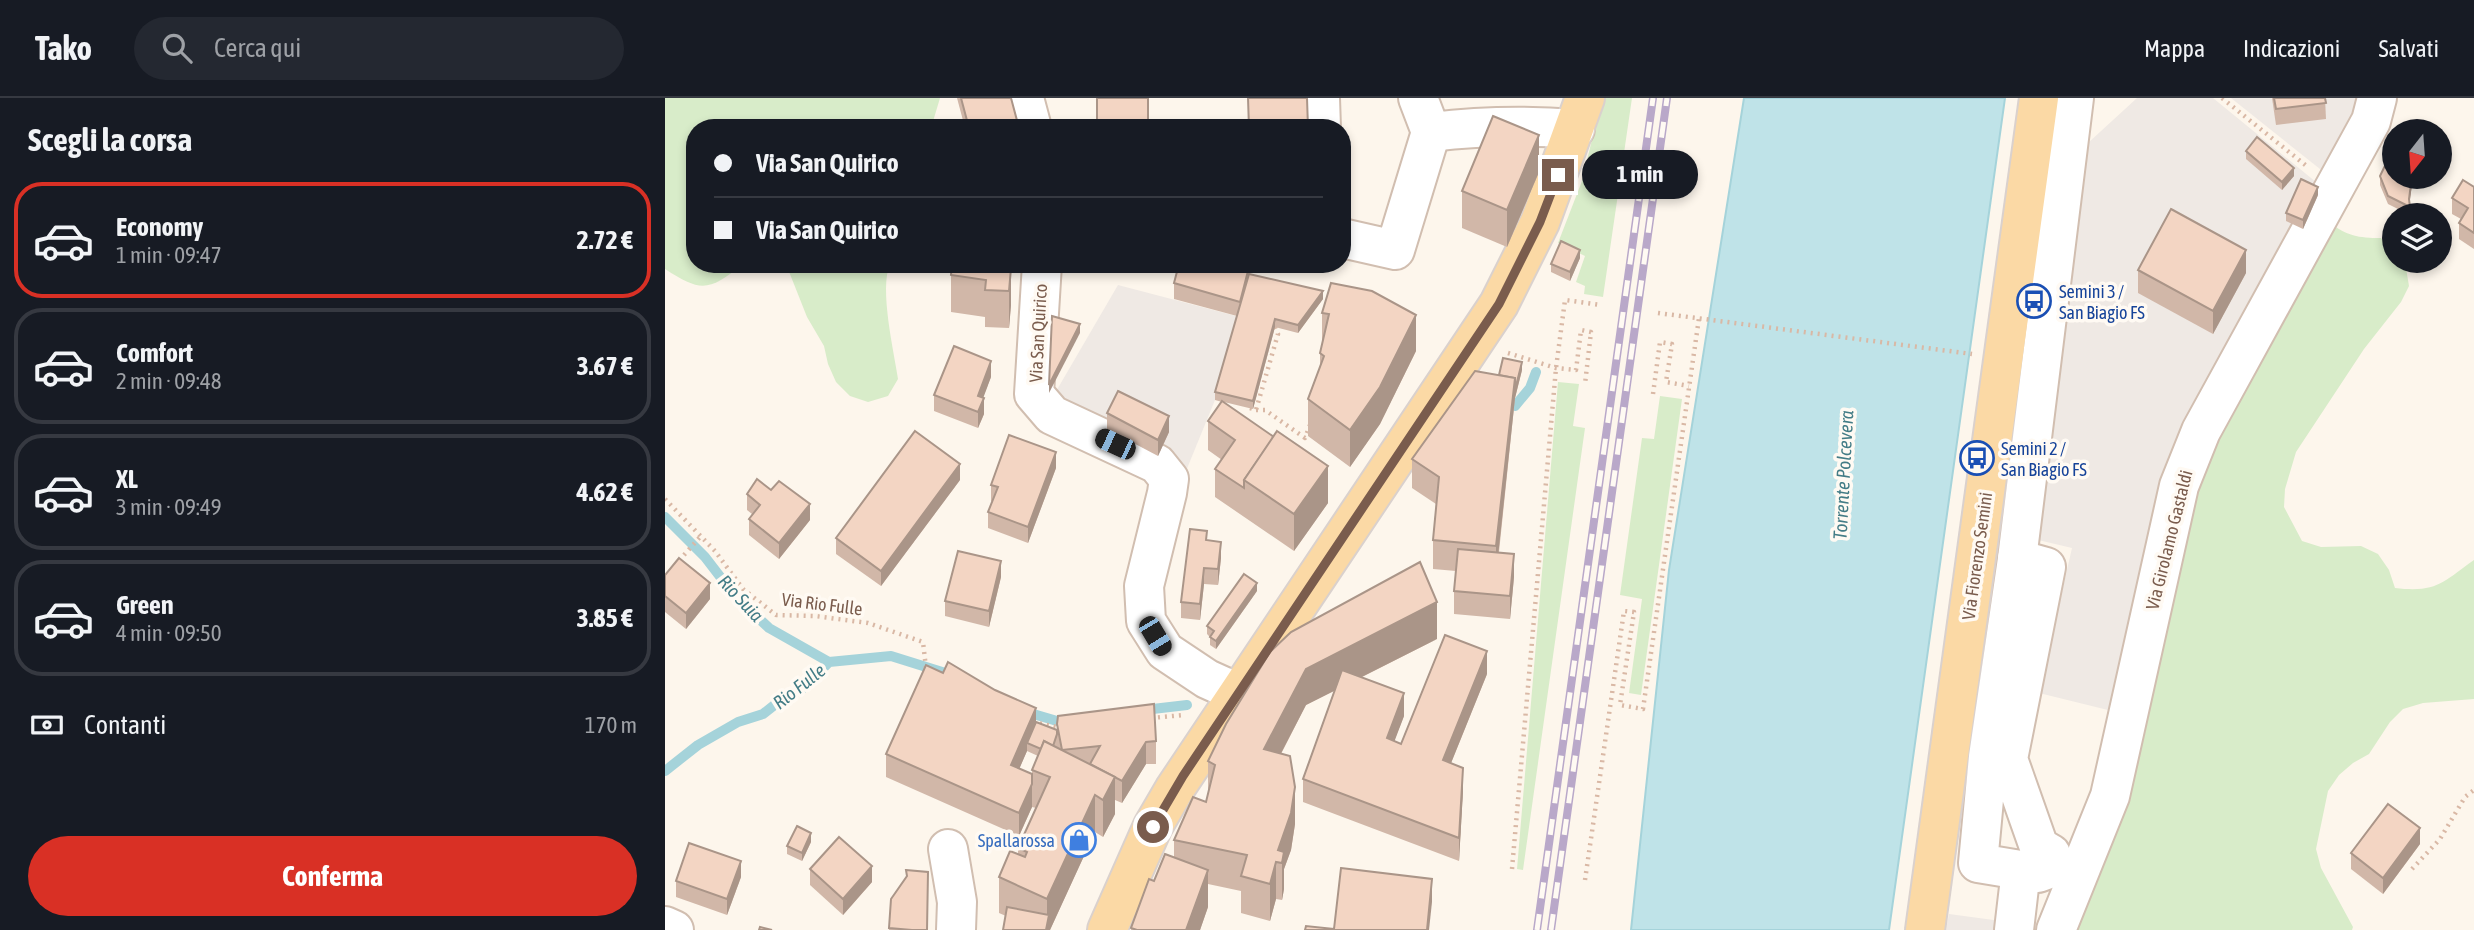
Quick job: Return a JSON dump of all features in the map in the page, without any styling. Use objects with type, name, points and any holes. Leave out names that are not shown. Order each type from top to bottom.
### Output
[{"type":"main road","name":"Via Fiorenzo Semini","points":[[1926,930],[2039,98]]},
{"type":"main road","points":[[1107,930],[1153,827],[1174,790],[1499,304],[1540,222],[1580,113]]},
{"type":"street","points":[[1024,98],[1030,119]]},
{"type":"street","points":[[1320,98],[1321,119]]},
{"type":"street","points":[[2017,559],[2046,567],[2008,759],[2039,847],[2051,854],[2049,869],[2038,873],[1978,863],[1988,757],[2017,559],[2072,112],[2100,98]]},
{"type":"street","name":"Via Girolamo Gastaldi","points":[[2056,930],[2110,796],[2179,486],[2201,431],[2371,121],[2377,98]]},
{"type":"street","points":[[1351,240],[1395,250],[1425,115],[1474,127],[1522,125],[1580,113]]},
{"type":"street","name":"Via San Quirico","points":[[1041,273],[1034,394],[1052,415],[1157,464],[1169,479],[1144,586],[1146,621],[1164,651],[1207,679],[1238,694]]},
{"type":"street","points":[[948,849],[957,902],[956,930]]},
{"type":"street","points":[[2014,930],[2021,870]]},
{"type":"street","points":[[665,926],[674,930]]},
{"type":"path","points":[[2222,98],[2334,189]]},
{"type":"path","points":[[1512,869],[1556,368],[1565,300],[1601,305]]},
{"type":"path","points":[[1658,313],[1973,354]]},
{"type":"path","points":[[1610,704],[1643,709],[1699,318]]},
{"type":"path","points":[[1256,410],[1279,334],[1275,327],[1263,324]]},
{"type":"path","points":[[1504,351],[1556,368],[1576,370],[1581,330],[1591,332],[1585,384]]},
{"type":"path","points":[[1653,394],[1660,342],[1672,344],[1666,382],[1689,386]]},
{"type":"path","points":[[1241,406],[1265,410],[1305,439],[1313,416]]},
{"type":"path","name":"Via Rio Fulle","points":[[665,499],[715,551],[743,589],[776,615],[815,616],[868,623],[923,642],[927,675]]},
{"type":"path","points":[[684,555],[701,536]]},
{"type":"path","points":[[1585,880],[1624,611],[1633,612],[1620,705]]},
{"type":"path","points":[[1139,720],[1192,714]]},
{"type":"path","points":[[1023,719],[1061,728],[1074,726]]},
{"type":"path","points":[[2412,869],[2440,839],[2465,797],[2474,790]]},
{"type":"shaded area","points":[[2137,98],[2213,98],[2322,187],[2116,712],[2039,693],[2072,548],[2034,539],[2088,143]]},
{"type":"shaded area","points":[[2231,98],[2360,98],[2330,177]]},
{"type":"shaded area","points":[[1118,285],[1240,317],[1215,400],[1186,471],[1051,400]]},
{"type":"shaded area","points":[[1949,914],[2001,921],[2000,930],[1946,930]]},
{"type":"green space","points":[[665,98],[940,98],[934,119],[686,119],[686,273],[731,273],[722,280],[705,286],[688,282],[665,269]]},
{"type":"green space","points":[[1602,98],[1632,98],[1603,297],[1584,294],[1585,286],[1576,282],[1585,256],[1558,243],[1582,181]]},
{"type":"green space","points":[[2329,222],[2353,235],[2381,238],[2382,273],[2407,273],[2409,286],[2401,302],[2364,349],[2296,452],[2285,489],[2284,507],[2302,541],[2321,547],[2361,546],[2378,554],[2389,570],[2395,588],[2421,589],[2439,584],[2474,560],[2474,699],[2423,703],[2403,709],[2390,722],[2369,754],[2339,775],[2328,791],[2316,849],[2321,868],[2353,927],[2352,930],[2075,930],[2110,844],[2147,719],[2185,524],[2209,457]]},
{"type":"green space","points":[[790,273],[888,273],[887,304],[898,379],[888,396],[868,402],[850,396],[836,382],[824,346],[807,317]]},
{"type":"green space","points":[[1558,382],[1579,384],[1573,426],[1585,428],[1523,870],[1517,869]]},
{"type":"green space","points":[[1660,396],[1682,399],[1641,695],[1629,693],[1642,599],[1620,595],[1642,438],[1654,439]]},
{"type":"water","name":"Torrente Polcevera","points":[[1744,98],[2005,98],[1889,930],[1631,930],[1669,570]]},
{"type":"building","points":[[961,98],[1011,98],[1017,119],[967,119]]},
{"type":"building","points":[[1097,98],[1148,98],[1148,119],[1097,119]]},
{"type":"building","points":[[1248,98],[1307,98],[1308,119],[1249,119]]},
{"type":"building","points":[[2274,98],[2325,98],[2326,103],[2276,109]]},
{"type":"building","points":[[1493,116],[1539,135],[1507,210],[1462,191]]},
{"type":"building","points":[[2257,137],[2294,168],[2282,182],[2246,151]]},
{"type":"building","points":[[2301,179],[2318,187],[2303,220],[2286,213]]},
{"type":"building","points":[[2463,180],[2474,187],[2474,233],[2459,223],[2468,208],[2452,198]]},
{"type":"building","points":[[2385,189],[2410,189],[2410,203],[2402,203],[2388,196]]},
{"type":"building","points":[[2171,209],[2246,250],[2213,311],[2138,270]]},
{"type":"building","points":[[1561,241],[1580,250],[1570,272],[1551,264]]},
{"type":"building","points":[[1011,273],[1009,291],[985,290],[986,280],[951,275]]},
{"type":"building","points":[[1177,273],[1247,273],[1240,302],[1174,283]]},
{"type":"building","points":[[1249,274],[1323,291],[1298,325],[1275,319],[1253,401],[1215,392]]},
{"type":"building","points":[[1331,283],[1372,291],[1416,315],[1380,387],[1350,430],[1308,399],[1324,356],[1320,353],[1329,314],[1322,313]]},
{"type":"building","points":[[1052,316],[1080,324],[1049,385]]},
{"type":"building","points":[[954,346],[991,361],[978,396],[984,398],[978,412],[934,395]]},
{"type":"building","points":[[1503,358],[1522,362],[1515,390],[1515,378],[1499,375]]},
{"type":"building","points":[[1475,371],[1515,378],[1496,546],[1433,540],[1439,477],[1412,459]]},
{"type":"building","points":[[1118,391],[1169,416],[1158,440],[1107,413]]},
{"type":"building","points":[[1222,401],[1274,437],[1244,480],[1244,488],[1215,469],[1235,440],[1208,421]]},
{"type":"building","points":[[915,431],[960,464],[881,571],[836,538]]},
{"type":"building","points":[[1277,431],[1328,466],[1294,514],[1244,480]]},
{"type":"building","points":[[1009,435],[1056,452],[1028,527],[988,512],[998,487],[991,485]]},
{"type":"building","points":[[757,479],[771,490],[779,481],[810,504],[779,543],[749,519],[760,505],[747,494]]},
{"type":"building","points":[[1190,529],[1207,531],[1206,540],[1221,542],[1218,569],[1204,568],[1200,604],[1181,602]]},
{"type":"building","points":[[1458,549],[1514,554],[1510,596],[1454,591]]},
{"type":"building","points":[[958,551],[1001,561],[989,611],[945,601]]},
{"type":"building","points":[[679,558],[710,583],[686,613],[665,596],[665,575]]},
{"type":"building","points":[[1420,562],[1437,602],[1306,669],[1264,749],[1290,756],[1295,787],[1291,813],[1278,850],[1284,852],[1282,863],[1276,862],[1270,884],[1241,876],[1247,855],[1174,840],[1193,797],[1206,802],[1215,765],[1208,761],[1226,724],[1270,652],[1291,632]]},
{"type":"building","points":[[1244,574],[1257,583],[1216,641],[1210,637],[1214,631],[1207,626]]},
{"type":"building","points":[[1445,635],[1487,651],[1443,760],[1463,768],[1459,838],[1303,779],[1342,670],[1404,693],[1387,738],[1401,744]]},
{"type":"building","points":[[948,662],[995,690],[1036,708],[1011,765],[1032,774],[1032,784],[1019,813],[886,754],[926,665],[943,673]]},
{"type":"building","points":[[1154,704],[1156,741],[1146,742],[1122,781],[1090,764],[1100,746],[1062,750],[1058,716]]},
{"type":"building","points":[[1036,722],[1057,730],[1053,746],[1044,741],[1041,749],[1027,743]]},
{"type":"building","points":[[1044,741],[1115,777],[1103,800],[1095,795],[1047,899],[999,877],[1010,851],[1025,857],[1027,852],[1018,848],[1050,777],[1032,770]]},
{"type":"building","points":[[2388,804],[2420,828],[2383,878],[2351,853]]},
{"type":"building","points":[[797,826],[811,833],[802,853],[787,846]]},
{"type":"building","points":[[839,837],[872,866],[843,899],[810,869]]},
{"type":"building","points":[[689,843],[741,861],[727,899],[676,881]]},
{"type":"building","points":[[1165,854],[1208,870],[1186,930],[1131,928],[1149,879],[1154,881]]},
{"type":"building","points":[[1341,868],[1432,879],[1427,930],[1305,930],[1306,926],[1334,929]]},
{"type":"building","points":[[906,870],[928,872],[927,930],[889,928],[891,899],[907,876]]},
{"type":"building","points":[[1007,907],[1049,915],[1046,930],[1003,930]]},
{"type":"waterway","name":"Rio Fulle","points":[[1515,406],[1530,388],[1536,372]]},
{"type":"waterway","name":"Rio Suia","points":[[665,517],[705,557],[735,596],[769,628],[829,662]]},
{"type":"waterway","name":"Rio Fulle","points":[[665,771],[698,745],[738,722],[763,714],[805,687],[829,662],[891,656],[955,676]]},
{"type":"waterway","name":"Rio Fulle","points":[[1144,710],[1187,705]]},
{"type":"waterway","name":"Rio Fulle","points":[[1023,711],[1057,721],[1070,720]]},
{"type":"railway","points":[[1537,930],[1653,98]]},
{"type":"railway","points":[[1551,930],[1667,98]]},
{"type":"place","name":"Semini 3 / San Biagio FS","points":[[2034,301]]},
{"type":"place","name":"Semini 2 / San Biagio FS","points":[[1977,458]]},
{"type":"place","name":"Spallarossa","points":[[1079,840]]},
{"type":"route","points":[[1153,827],[1183,776],[1499,304],[1520,266],[1558,175]]}]
